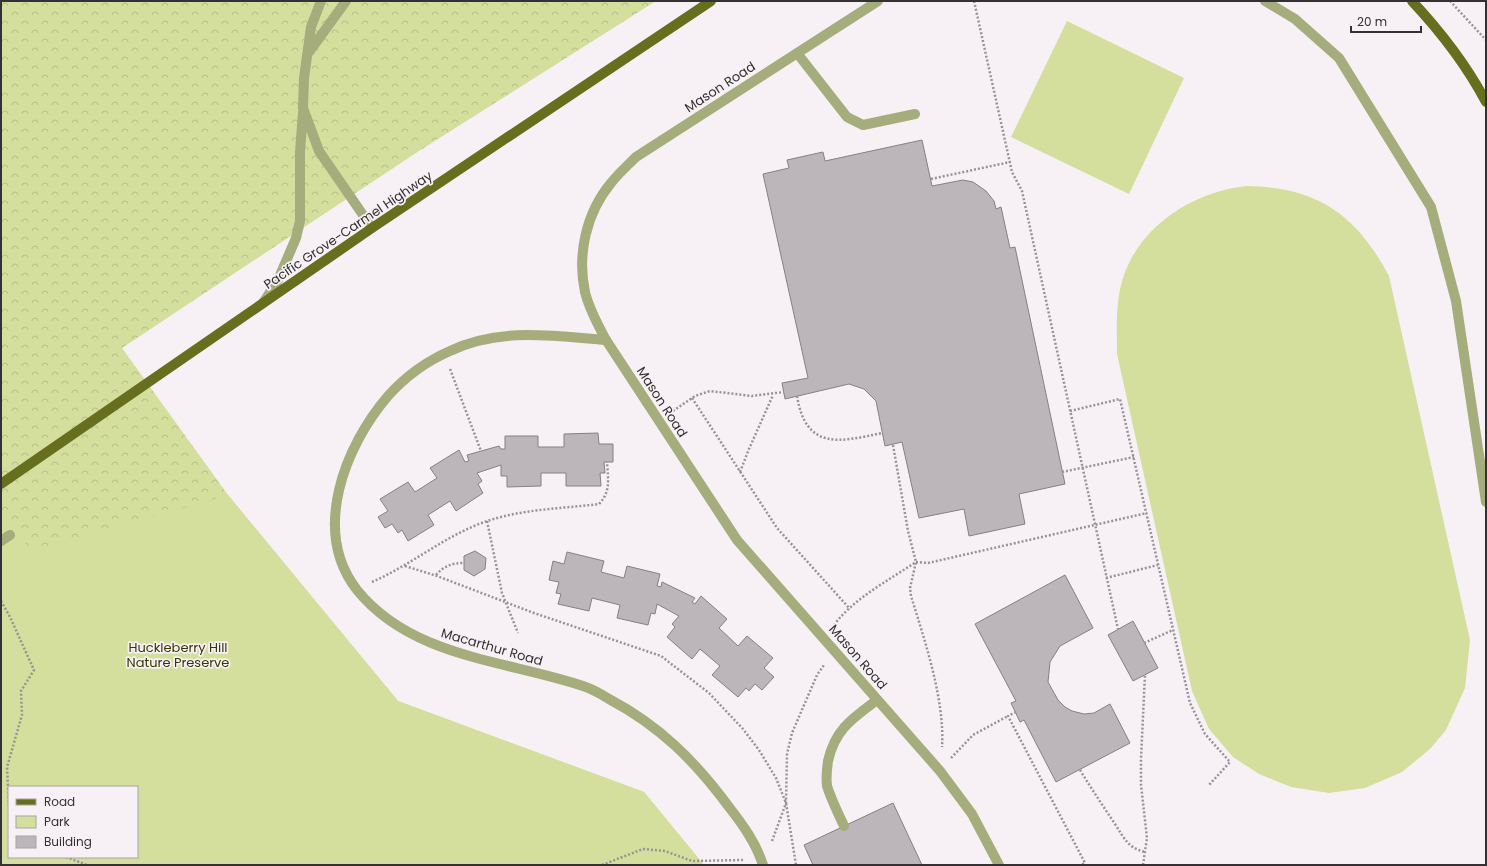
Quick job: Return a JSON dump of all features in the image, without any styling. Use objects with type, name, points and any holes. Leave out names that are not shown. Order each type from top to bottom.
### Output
[{"type":"main road","name":"Pacific Grove-Carmel Highway","points":[[1,484],[372,228],[711,1]]},
{"type":"main road","points":[[1412,1],[1463,62],[1486,102]]},
{"type":"street","points":[[262,304],[278,280],[296,238],[300,221],[300,152],[304,78],[311,27],[321,1]]},
{"type":"street","points":[[308,53],[346,1]]},
{"type":"street","name":"Mason Road","points":[[878,1],[636,157],[610,183],[598,202],[584,239],[583,267],[585,293],[594,317],[606,340],[737,540],[940,771],[972,814],[1000,865]]},
{"type":"street","points":[[1266,1],[1295,19],[1339,58],[1431,207],[1456,301],[1486,502]]},
{"type":"street","points":[[797,53],[847,117],[862,125],[915,114]]},
{"type":"street","points":[[303,108],[319,151],[372,228]]},
{"type":"street","name":"Macarthur Road","points":[[606,340],[537,334],[511,334],[482,340],[445,354],[418,369],[388,396],[365,429],[348,463],[337,499],[334,530],[340,558],[356,589],[381,613],[412,634],[446,650],[586,686],[628,709],[662,733],[708,779],[742,824],[756,847],[763,865]]},
{"type":"street","points":[[1,542],[10,536]]},
{"type":"street","points":[[844,826],[827,785],[827,767],[831,748],[839,732],[854,717],[877,700]]},
{"type":"path","points":[[974,1],[1012,172],[1022,191],[1094,526],[1118,629]]},
{"type":"path","points":[[1450,1],[1486,40]]},
{"type":"path","points":[[931,180],[1010,162]]},
{"type":"path","points":[[445,354],[481,451]]},
{"type":"path","points":[[659,421],[692,398],[710,391],[752,396],[774,395],[784,392]]},
{"type":"path","points":[[740,472],[748,449],[774,395]]},
{"type":"path","points":[[797,396],[800,414],[809,427],[822,437],[834,441],[882,433]]},
{"type":"path","points":[[692,398],[777,528],[850,609]]},
{"type":"path","points":[[1070,411],[1120,399],[1190,703],[1205,734],[1230,762],[1209,785]]},
{"type":"path","points":[[892,445],[908,531],[916,562],[910,588],[938,699],[943,736],[940,771]]},
{"type":"path","points":[[1062,472],[1134,457]]},
{"type":"path","points":[[356,589],[405,566],[457,535],[487,521],[523,512],[599,504],[606,495],[608,489],[607,462]]},
{"type":"path","points":[[874,590],[916,562],[928,563],[1147,513]]},
{"type":"path","points":[[487,521],[505,601],[518,633]]},
{"type":"path","points":[[436,575],[442,569],[453,563],[464,563]]},
{"type":"path","points":[[1106,578],[1158,565]]},
{"type":"path","points":[[405,566],[436,575],[534,613],[662,656],[709,693],[759,750],[776,778],[786,803],[771,846]]},
{"type":"path","points":[[1,601],[10,616],[34,670],[21,691],[22,715],[7,767],[8,786]]},
{"type":"path","points":[[1144,643],[1172,630]]},
{"type":"path","points":[[1143,865],[1146,824],[1141,785],[1141,760],[1145,674]]},
{"type":"path","points":[[796,865],[786,803],[787,754],[792,733],[809,694]]},
{"type":"path","points":[[940,771],[973,735],[1016,712]]},
{"type":"path","points":[[1008,716],[1085,863],[1081,865]]},
{"type":"path","points":[[1080,770],[1100,805],[1124,840],[1137,850],[1145,852]]},
{"type":"path","points":[[602,865],[643,849],[665,851],[692,861],[745,860]]},
{"type":"path","points":[[69,858],[87,865]]},
{"type":"green space","points":[[1,1],[656,1],[419,151],[122,348],[228,495],[398,701],[644,792],[704,865],[1,865]]},
{"type":"green space","points":[[1067,21],[1184,78],[1129,194],[1011,137]]},
{"type":"green space","points":[[1246,186],[1294,192],[1314,199],[1332,208],[1363,236],[1389,276],[1470,640],[1465,688],[1446,730],[1430,749],[1402,772],[1365,788],[1329,793],[1291,787],[1259,774],[1233,757],[1209,729],[1192,691],[1117,354],[1117,314],[1121,285],[1132,257],[1143,240],[1157,226],[1189,203],[1227,189]]},
{"type":"green space","name":"Huckleberry Hill Nature Preserve","points":[[228,495],[398,701],[644,792],[704,865],[1,865],[1,521],[8,517],[31,551]]},
{"type":"building","points":[[922,140],[932,186],[963,180],[973,182],[986,191],[994,201],[996,209],[1001,207],[1010,248],[1015,247],[1065,484],[1019,494],[1025,524],[969,536],[964,509],[919,518],[902,442],[885,446],[876,401],[864,389],[849,384],[785,399],[782,383],[808,378],[763,174],[789,168],[787,160],[823,152],[825,161]]},
{"type":"building","points":[[598,433],[599,444],[613,444],[613,462],[604,462],[605,473],[600,473],[601,486],[566,486],[566,473],[541,473],[541,486],[507,487],[507,476],[501,476],[501,465],[477,473],[482,481],[478,484],[483,493],[456,511],[450,501],[428,515],[434,525],[408,541],[402,530],[398,533],[392,524],[385,528],[378,517],[388,511],[380,499],[408,482],[415,492],[437,478],[430,468],[459,450],[465,462],[469,461],[467,455],[499,446],[501,449],[505,449],[505,436],[538,436],[538,447],[564,447],[564,434]]},
{"type":"building","points":[[475,551],[486,558],[485,569],[474,576],[464,570],[464,556]]},
{"type":"building","points":[[567,552],[604,561],[601,572],[624,578],[627,566],[660,574],[657,586],[661,587],[662,582],[695,598],[692,602],[695,604],[701,596],[727,619],[719,628],[738,646],[747,636],[773,658],[764,668],[774,677],[762,690],[755,684],[749,691],[746,688],[738,697],[712,675],[720,666],[700,649],[692,659],[667,637],[675,627],[672,624],[679,616],[657,604],[655,614],[651,613],[648,625],[617,618],[620,605],[592,598],[589,611],[558,604],[561,594],[556,593],[559,582],[549,580],[553,561],[564,564]]},
{"type":"building","points":[[1065,575],[1093,628],[1060,646],[1050,662],[1048,682],[1058,700],[1072,711],[1084,714],[1094,713],[1110,704],[1130,743],[1056,782],[1024,720],[1020,722],[1011,703],[1016,701],[975,624]]},
{"type":"building","points":[[1133,621],[1158,668],[1133,681],[1108,635]]},
{"type":"building","points":[[893,803],[922,865],[813,865],[804,845]]}]
